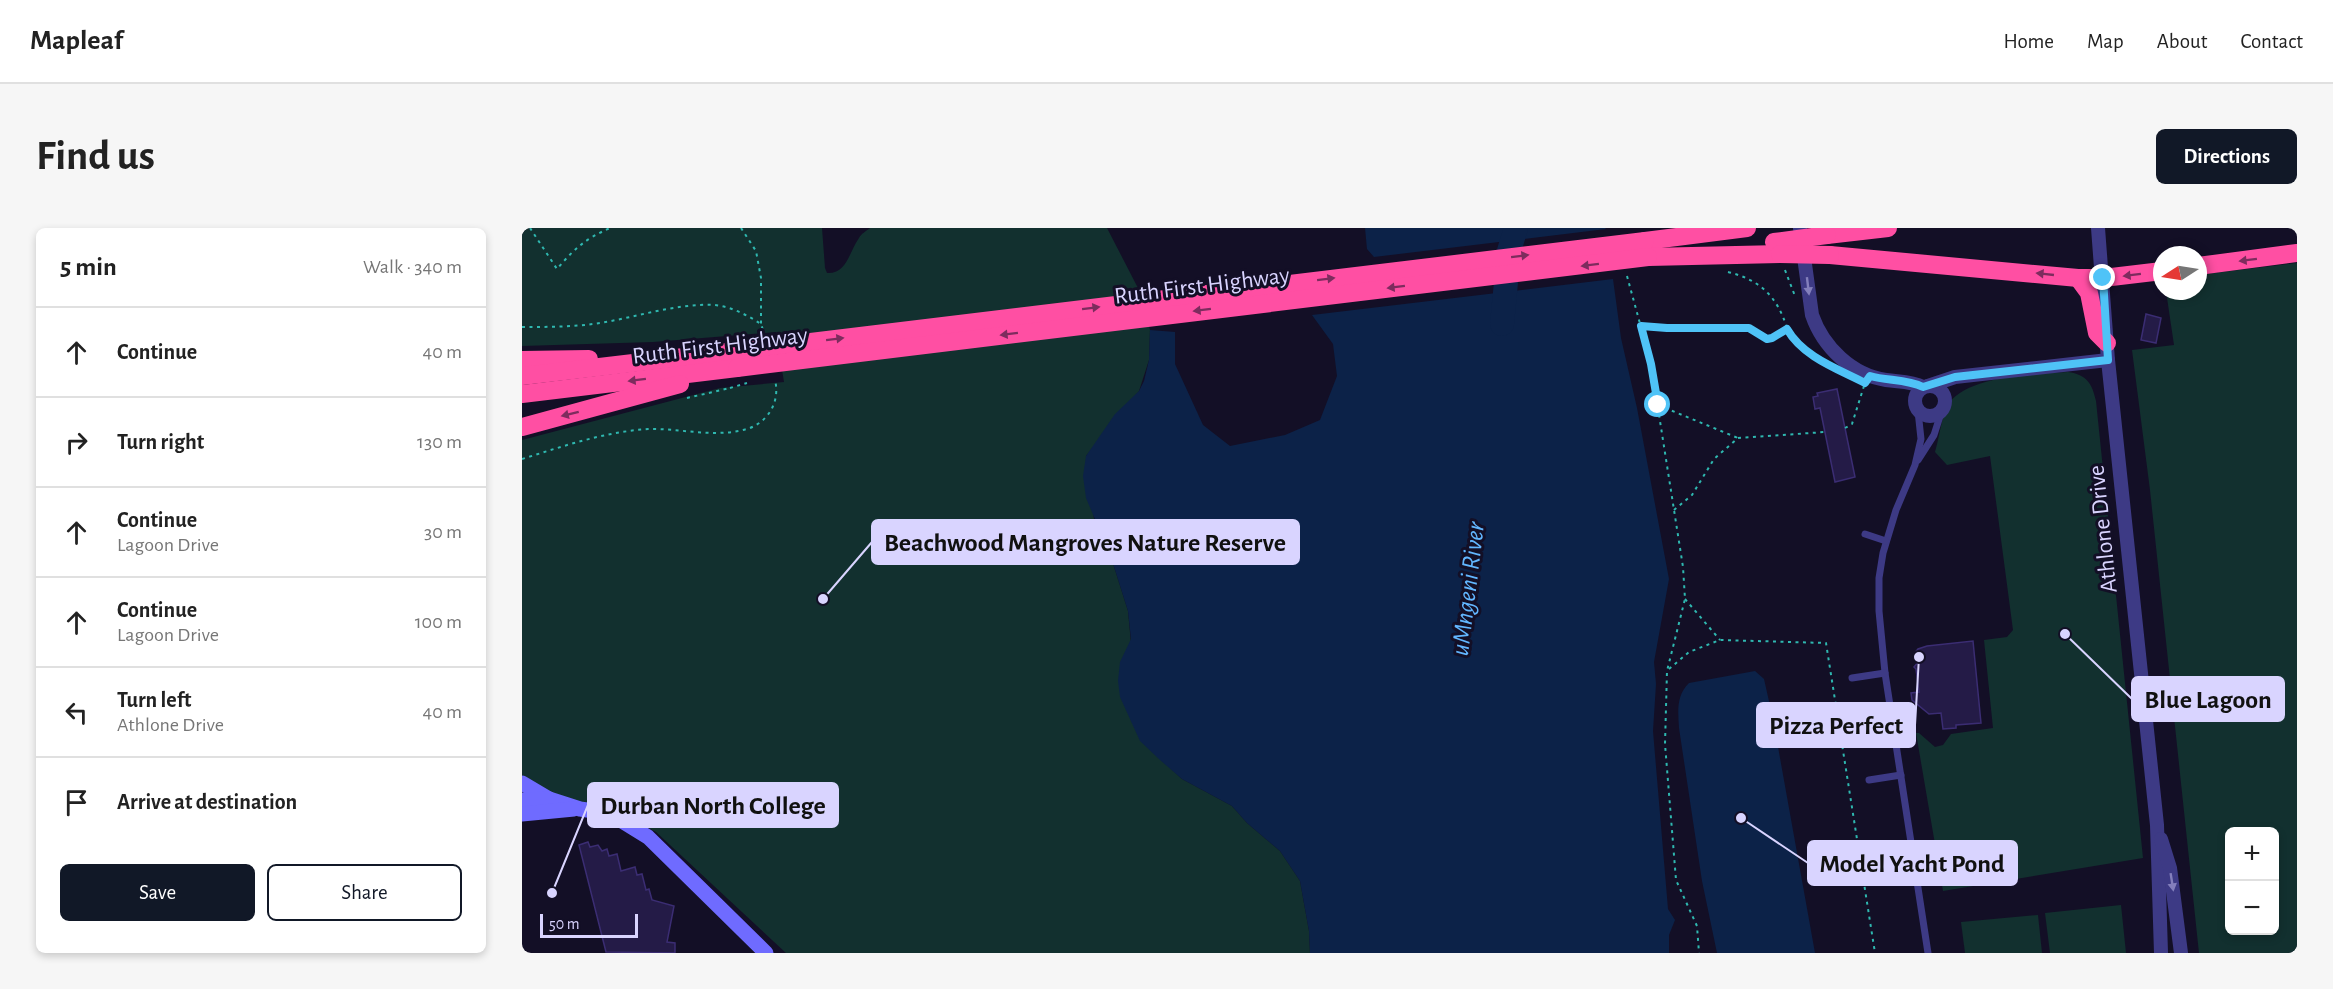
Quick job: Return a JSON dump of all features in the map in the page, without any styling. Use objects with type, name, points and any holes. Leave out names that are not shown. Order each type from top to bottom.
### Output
[{"type":"highway","points":[[1652,246],[1705,228]]},
{"type":"highway","name":"Ruth First Highway","points":[[522,394],[731,361],[1652,246],[1748,228]]},
{"type":"highway","name":"Ruth First Highway","points":[[1652,246],[1777,248],[1827,235],[1888,228]]},
{"type":"highway","points":[[1777,248],[2078,278],[2103,278],[2153,272]]},
{"type":"highway","points":[[2207,265],[2297,253]]},
{"type":"highway","points":[[2078,278],[2089,293],[2097,333],[2108,351]]},
{"type":"highway","points":[[522,360],[731,361]]},
{"type":"highway","points":[[522,427],[634,398],[731,361]]},
{"type":"highway","name":"Ruth First Highway","points":[[522,376],[731,361]]},
{"type":"main road","points":[[522,783],[549,799],[580,809],[614,816],[648,837],[766,953]]},
{"type":"main road","points":[[522,800],[549,799]]},
{"type":"main road","points":[[522,814],[580,809]]},
{"type":"street","points":[[1800,228],[1810,303],[1816,327],[1830,347],[1840,357],[1870,376],[1940,390],[1943,404]]},
{"type":"street","name":"Athlone Drive","points":[[2098,228],[2108,351],[2157,825],[2161,953]]},
{"type":"street","points":[[1969,375],[1954,387],[1938,413],[1928,416],[1918,411],[1915,398],[1926,386],[1943,380],[1969,375],[2108,351]]},
{"type":"street","name":"Athlone Drive","points":[[2157,825],[2170,868],[2181,953]]},
{"type":"lane","points":[[1928,953],[1885,673],[1879,627],[1879,595],[1880,565],[1896,510],[1915,465],[1934,435],[1943,404]]},
{"type":"lane","points":[[1915,465],[1922,433],[1918,411]]},
{"type":"lane","points":[[1865,534],[1886,541]]},
{"type":"lane","points":[[1851,678],[1885,673]]},
{"type":"lane","points":[[1869,780],[1901,776]]},
{"type":"lane","points":[[1882,867],[1914,862]]},
{"type":"path","points":[[530,228],[557,269],[573,250],[590,236],[610,228]]},
{"type":"path","points":[[741,228],[756,251],[761,278],[761,324]]},
{"type":"path","points":[[1723,270],[1753,280],[1768,293],[1782,312],[1792,338],[1806,352],[1827,363]]},
{"type":"path","points":[[1627,272],[1651,364],[1683,567],[1685,599],[1667,671],[1665,744],[1676,880],[1697,926],[1699,953]]},
{"type":"path","points":[[1641,326],[1749,328],[1767,339],[1787,329]]},
{"type":"path","points":[[1845,428],[1852,424],[1865,383],[1870,376]]},
{"type":"path","points":[[1658,405],[1737,438],[1825,432]]},
{"type":"path","points":[[1674,510],[1692,495],[1714,459],[1737,438]]},
{"type":"path","points":[[1685,599],[1720,640]]},
{"type":"path","points":[[1667,671],[1689,652],[1720,640],[1826,643],[1875,953]]},
{"type":"green space","points":[[522,228],[822,228],[827,273],[839,270],[843,266],[860,237],[870,228],[1107,228],[1139,290],[1150,330],[1149,360],[1139,391],[1086,456],[1094,519],[1111,557],[1128,611],[1140,740],[1182,779],[1232,806],[1247,823],[1280,851],[1300,881],[1309,931],[1310,953],[786,953],[656,832],[606,806],[564,800],[527,780],[522,775],[522,440],[720,388],[784,382],[776,332],[653,342],[522,346]]},
{"type":"green space","points":[[2297,263],[2297,953],[2199,953],[2150,490],[2132,350],[2174,345],[2167,300],[2207,300],[2207,274]]},
{"type":"green space","points":[[2068,372],[2080,375],[2088,381],[2096,401],[2143,858],[1943,891],[1916,733],[1935,747],[1943,745],[1951,734],[1993,728],[1984,640],[2007,637],[2013,630],[1990,456],[1947,465],[1935,452],[1947,407],[1959,394],[1988,381]]},
{"type":"green space","points":[[2121,905],[2126,953],[2050,953],[2045,913]]},
{"type":"green space","points":[[2038,915],[2042,953],[1965,953],[1961,922]]},
{"type":"water","points":[[1365,228],[1606,229],[1374,257],[1367,249]]},
{"type":"water","points":[[1613,279],[1621,338],[1637,408],[1669,579],[1654,662],[1656,684],[1653,731],[1668,909],[1675,920],[1669,935],[1669,953],[1310,953],[1309,931],[1300,881],[1280,851],[1247,823],[1232,806],[1182,779],[1140,741],[1120,697],[1118,681],[1120,662],[1131,639],[1128,611],[1111,557],[1086,498],[1083,476],[1086,456],[1115,414],[1139,391],[1149,360],[1150,330],[1175,332],[1175,364],[1203,425],[1230,446],[1285,435],[1320,420],[1337,376],[1333,344],[1312,315]]},
{"type":"water","points":[[1755,671],[1764,679],[1773,719],[1815,953],[1717,953],[1702,881],[1679,728],[1679,704],[1682,693],[1689,683]]},
{"type":"building","points":[[2146,314],[2161,318],[2156,343],[2141,340]]},
{"type":"building","points":[[1837,389],[1855,477],[1835,482],[1820,408],[1815,409],[1813,397],[1818,396],[1817,393]]},
{"type":"building","points":[[1973,641],[1981,723],[1956,725],[1956,728],[1943,729],[1941,713],[1929,714],[1912,700],[1911,693],[1919,692],[1914,667],[1920,660],[1914,654],[1918,649],[1927,646]]},
{"type":"building","points":[[588,842],[590,847],[598,845],[602,851],[607,849],[609,856],[617,854],[621,871],[635,867],[637,875],[642,874],[646,890],[649,889],[652,900],[674,906],[667,942],[675,943],[675,953],[606,952],[579,845]]},
{"type":"waterway","name":"uMngeni River","points":[[1502,324],[1509,251],[1516,228]]},
{"type":"place","name":"Beachwood Mangroves Nature Reserve","points":[[823,599]]},
{"type":"place","name":"Blue Lagoon","points":[[2065,634]]},
{"type":"place","name":"Pizza Perfect","points":[[1919,657]]},
{"type":"place","name":"Model Yacht Pond","points":[[1741,818]]},
{"type":"place","name":"Durban North College","points":[[552,893]]},
{"type":"route","points":[[1658,405],[1641,326],[1749,328],[1767,339],[1787,329],[1792,338],[1806,352],[1865,383],[1870,376],[1914,383],[1923,387],[1955,377],[1980,373],[2108,360],[2103,278]]}]
